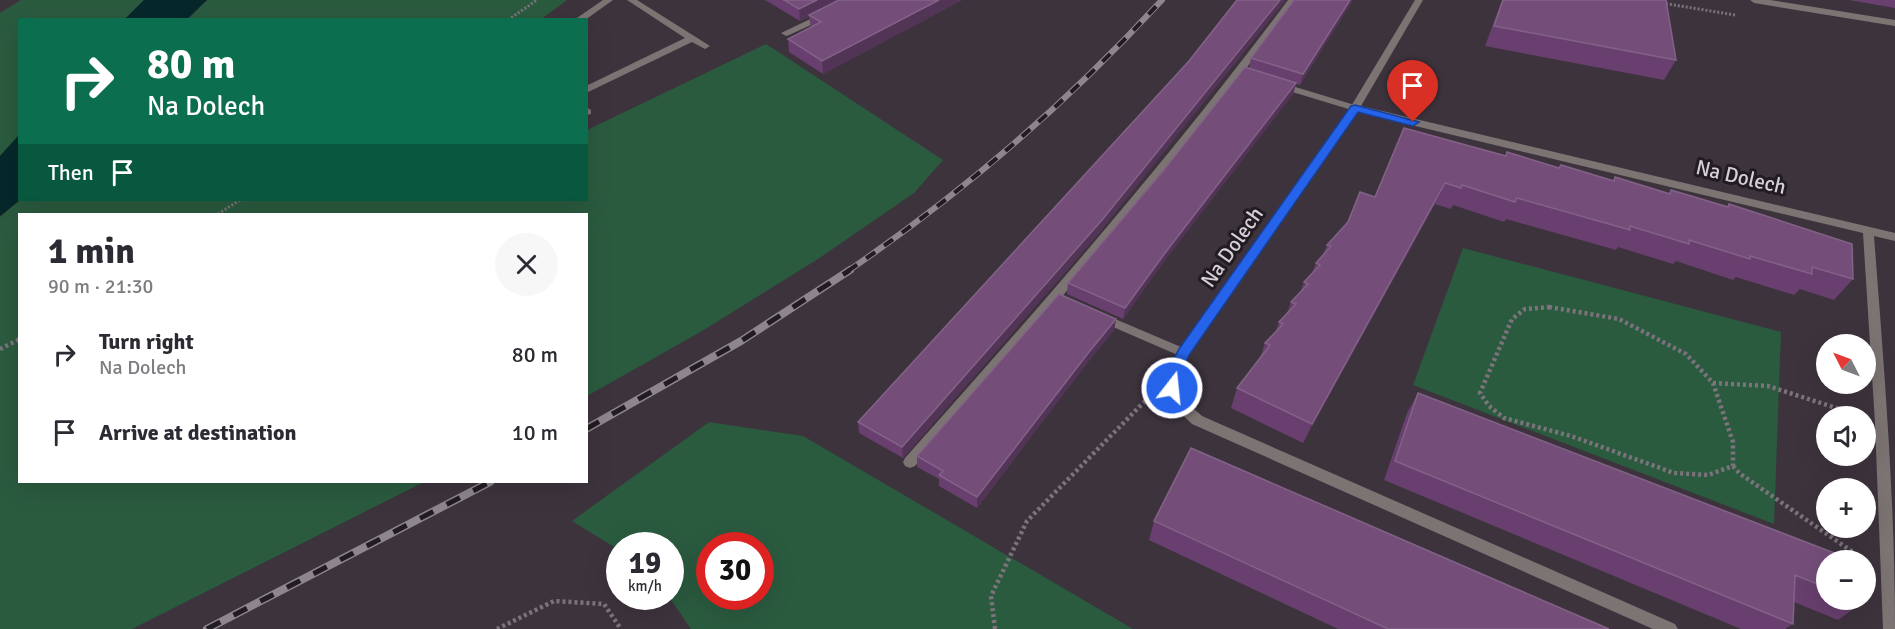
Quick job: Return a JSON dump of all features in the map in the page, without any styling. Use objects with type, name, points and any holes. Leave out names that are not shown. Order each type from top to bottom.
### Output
[{"type":"street","points":[[581,18],[609,0]]},
{"type":"street","points":[[631,0],[705,46]]},
{"type":"street","points":[[910,462],[1061,299],[1246,74],[1292,0]]},
{"type":"street","points":[[1273,83],[1355,108],[1419,0]]},
{"type":"street","points":[[1754,0],[1895,23]]},
{"type":"street","points":[[786,33],[837,9]]},
{"type":"street","points":[[588,89],[692,38]]},
{"type":"street","name":"Na Dolech","points":[[1173,374],[1184,352],[1355,108],[1895,237]]},
{"type":"street","points":[[1868,230],[1889,425],[1891,629]]},
{"type":"street","points":[[1088,311],[1184,352]]},
{"type":"street","points":[[1173,374],[1172,388],[1180,405],[1197,420],[1670,629]]},
{"type":"path","points":[[511,18],[537,0]]},
{"type":"path","points":[[220,213],[238,201]]},
{"type":"path","points":[[1733,466],[1708,475],[1674,473],[1571,436],[1504,418],[1489,406],[1480,393],[1512,319],[1525,309],[1549,308],[1619,319],[1686,354],[1713,383],[1733,442],[1733,466],[1739,473],[1849,550]]},
{"type":"path","points":[[0,349],[18,340]]},
{"type":"path","points":[[995,629],[991,596],[1027,521],[1060,484],[1173,374]]},
{"type":"path","points":[[1713,383],[1768,386],[1829,406]]},
{"type":"path","points":[[497,629],[554,601],[604,604],[621,629]]},
{"type":"green space","points":[[21,0],[144,0],[126,18],[18,18],[18,136],[0,156],[0,13]]},
{"type":"green space","points":[[207,0],[567,0],[543,18],[189,18]]},
{"type":"green space","points":[[766,44],[943,160],[914,193],[818,259],[702,331],[588,395],[588,213],[18,213],[18,483],[422,483],[132,629],[0,629],[0,217],[19,201],[588,201],[588,130]]},
{"type":"green space","points":[[1463,248],[1781,332],[1774,524],[1413,385]]},
{"type":"green space","points":[[709,422],[803,436],[1133,629],[691,629],[678,610],[684,610],[684,532],[606,532],[606,542],[572,521]]},
{"type":"shaded area","points":[[144,0],[207,0],[188,18],[126,18]]},
{"type":"shaded area","points":[[18,136],[19,201],[0,216],[0,156]]},
{"type":"building","points":[[784,0],[817,0],[799,9]]},
{"type":"building","points":[[839,0],[939,0],[822,61],[788,39],[821,22],[809,15]]},
{"type":"building","points":[[1237,0],[1280,0],[1102,220],[902,447],[858,422],[1189,61]]},
{"type":"building","points":[[1294,0],[1350,0],[1303,74],[1251,58]]},
{"type":"building","points":[[1503,0],[1666,0],[1676,60],[1494,26]]},
{"type":"building","points":[[1245,67],[1296,83],[1125,308],[1068,283],[1163,171]]},
{"type":"building","points":[[1404,128],[1506,156],[1507,152],[1559,168],[1561,165],[1614,181],[1615,177],[1670,194],[1671,190],[1728,207],[1729,204],[1852,244],[1853,279],[1812,267],[1812,274],[1750,256],[1750,259],[1689,240],[1689,244],[1630,226],[1630,230],[1517,198],[1515,202],[1462,185],[1461,188],[1445,183],[1312,424],[1237,388],[1270,345],[1265,343],[1283,324],[1279,322],[1296,304],[1291,302],[1308,284],[1304,282],[1320,265],[1316,263],[1331,246],[1327,245],[1348,222],[1360,192],[1375,197]]},
{"type":"building","points":[[1059,294],[1116,319],[977,497],[939,475],[943,471],[917,456]]},
{"type":"building","points":[[1418,393],[1826,550],[1816,550],[1816,584],[1795,575],[1793,624],[1395,461]]},
{"type":"building","points":[[1191,448],[1609,629],[1388,629],[1154,521]]},
{"type":"railway","points":[[848,271],[933,209],[1013,144],[1089,75],[1162,0]]},
{"type":"railway","points":[[588,428],[741,341],[850,270]]},
{"type":"railway","points":[[207,629],[488,483]]},
{"type":"route","points":[[1172,388],[1173,374],[1184,352],[1355,108],[1413,122]]}]
